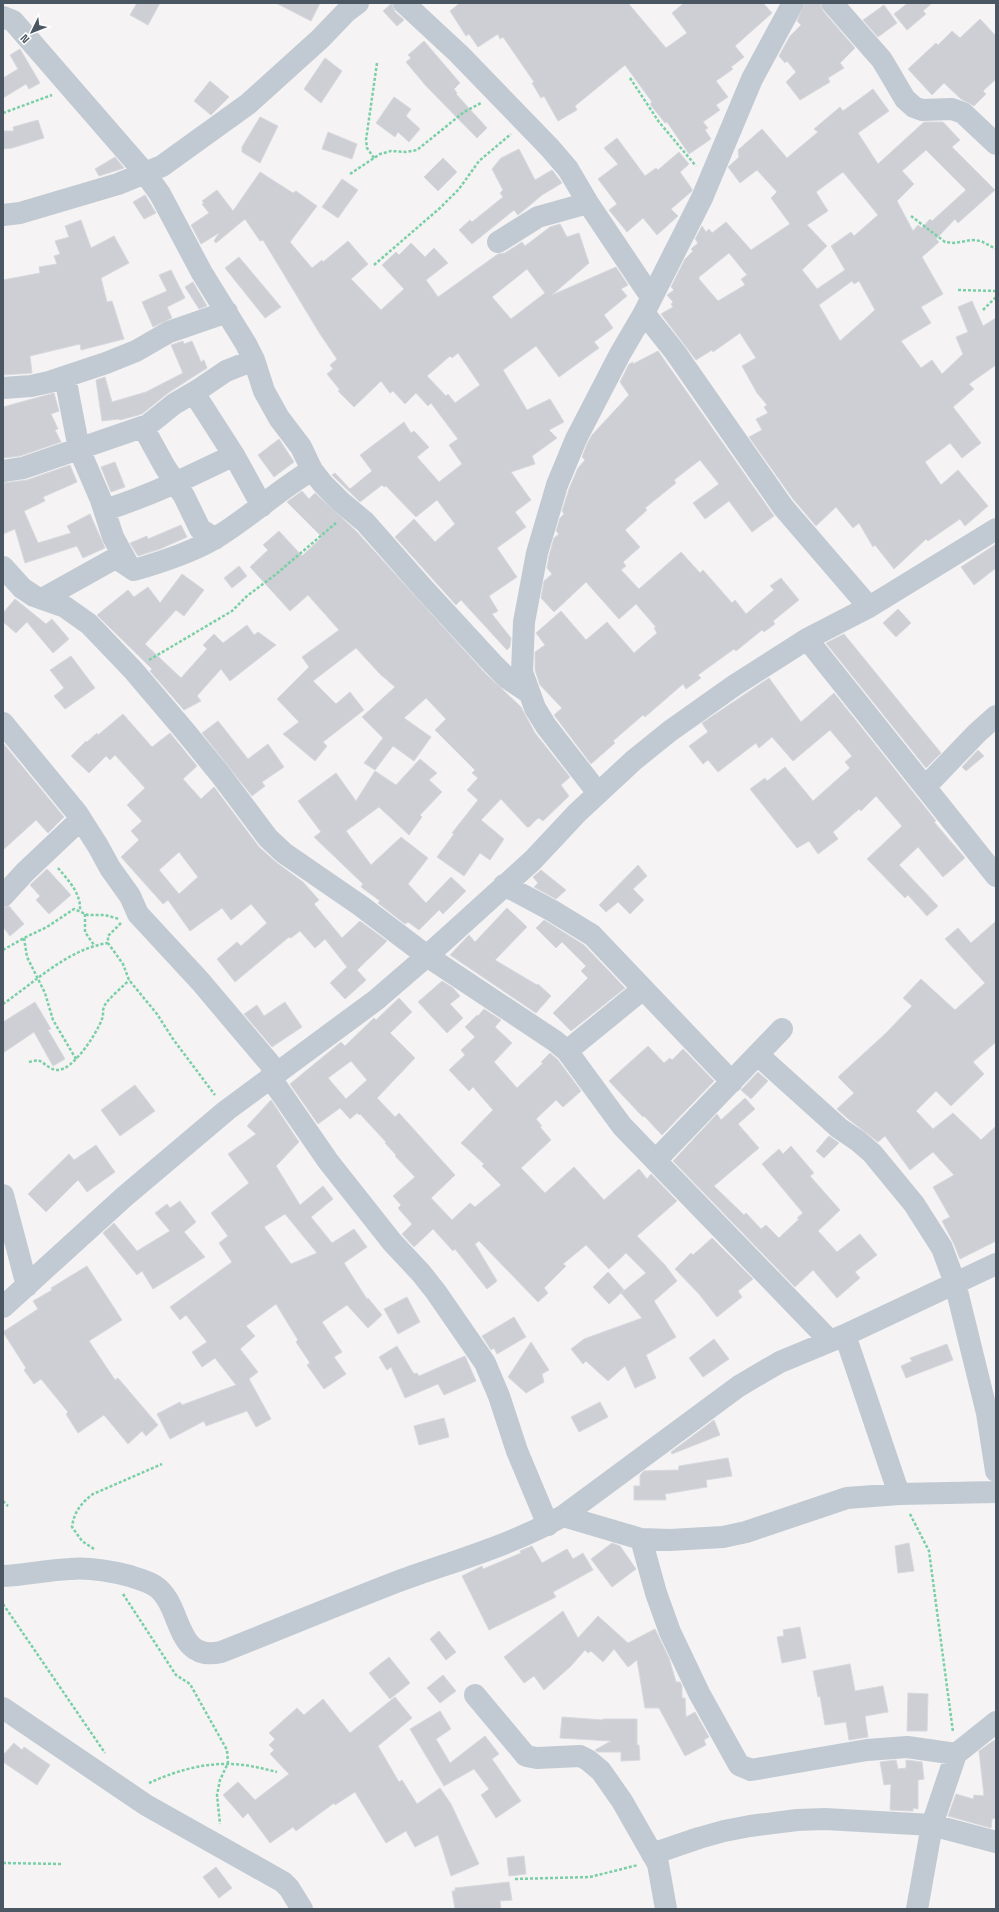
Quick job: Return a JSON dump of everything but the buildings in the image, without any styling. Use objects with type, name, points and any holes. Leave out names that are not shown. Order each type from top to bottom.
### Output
[{"type":"street","points":[[3,215],[20,213],[98,190],[162,166],[248,104],[320,39],[346,12],[358,3]]},
{"type":"street","points":[[404,3],[459,54],[568,169],[675,352],[783,506],[869,607]]},
{"type":"street","points":[[598,793],[546,726],[535,708],[522,672],[524,629],[536,553],[545,519],[576,438],[620,354],[648,305],[709,180],[752,79],[793,3]]},
{"type":"street","points":[[832,3],[882,60],[905,99],[914,107],[930,110],[952,109],[963,113],[996,144]]},
{"type":"street","points":[[3,17],[13,21],[145,173],[160,194],[202,273],[246,344],[254,360],[264,391],[279,418],[301,447],[312,470],[331,493],[381,539],[424,589],[493,664],[507,678],[528,692]]},
{"type":"street","points":[[498,242],[538,218],[569,207],[588,203]]},
{"type":"street","points":[[3,388],[30,386],[65,377],[122,357],[169,332],[227,312]]},
{"type":"street","points":[[3,471],[23,468],[143,427],[153,422],[174,404],[194,393],[226,371],[254,360]]},
{"type":"street","points":[[65,377],[79,449],[104,510],[113,537],[129,566]]},
{"type":"street","points":[[194,393],[234,455],[262,506]]},
{"type":"street","points":[[143,427],[200,529],[215,538]]},
{"type":"street","points":[[104,510],[130,502],[176,484],[234,455]]},
{"type":"street","points":[[42,599],[112,560],[119,560],[134,570],[156,564],[194,550],[215,538],[262,506],[298,478],[312,470]]},
{"type":"street","points":[[5,1304],[27,1286],[124,1197],[226,1110],[376,1000],[533,860],[577,813],[634,760],[670,731],[735,685],[807,639],[869,607],[996,529]]},
{"type":"street","points":[[4,571],[22,588],[34,596],[64,607],[77,614],[89,624],[133,670],[220,774],[268,838],[284,853],[350,898],[427,956],[556,1041],[567,1051],[610,1111],[656,1160],[837,1338],[899,1494]]},
{"type":"street","points":[[807,639],[996,876]]},
{"type":"street","points":[[925,787],[996,716]]},
{"type":"street","points":[[3,724],[81,819],[110,868],[130,896],[138,914],[200,981],[273,1075],[328,1161],[392,1242],[421,1273],[436,1292],[484,1363],[499,1396],[517,1452],[556,1520],[641,1539],[670,1540],[722,1537],[746,1532],[847,1498],[899,1494],[996,1492]]},
{"type":"street","points":[[3,896],[81,819]]},
{"type":"street","points":[[504,885],[551,910],[592,935],[732,1082]]},
{"type":"street","points":[[567,1051],[643,989]]},
{"type":"street","points":[[656,1160],[782,1029]]},
{"type":"street","points":[[758,1055],[839,1128],[858,1140],[883,1165],[914,1204],[942,1248],[955,1283],[987,1413],[996,1471]]},
{"type":"street","points":[[3,1194],[27,1286]]},
{"type":"street","points":[[3,1576],[71,1569],[90,1569],[116,1573],[144,1580],[155,1586],[166,1595],[184,1637],[194,1649],[205,1654],[212,1654],[256,1638],[346,1601],[471,1556],[556,1520],[738,1386],[780,1362],[837,1338],[996,1264]]},
{"type":"street","points":[[641,1539],[656,1593],[670,1632],[698,1693],[739,1765],[751,1770],[867,1750],[907,1747],[956,1754]]},
{"type":"street","points":[[475,1695],[526,1756],[537,1758],[580,1756],[596,1767],[606,1777],[622,1801],[654,1857],[661,1874],[666,1909]]},
{"type":"street","points":[[3,1708],[128,1793],[283,1882],[289,1888],[302,1909]]},
{"type":"street","points":[[917,1909],[932,1825],[956,1754],[996,1722]]},
{"type":"street","points":[[654,1857],[699,1838],[750,1826],[790,1821],[825,1819],[932,1825],[996,1842]]},
{"type":"path","points":[[374,158],[368,148],[366,140],[377,63]]},
{"type":"path","points":[[630,78],[675,143],[709,180]]},
{"type":"path","points":[[3,113],[71,87]]},
{"type":"path","points":[[350,174],[374,158],[391,151],[406,152],[417,150],[471,108],[485,102],[504,100]]},
{"type":"path","points":[[374,265],[423,224],[452,196],[479,161],[490,150],[527,124]]},
{"type":"path","points":[[911,216],[945,242],[954,243],[972,240],[980,241],[996,249]]},
{"type":"path","points":[[958,290],[996,291]]},
{"type":"path","points":[[984,310],[996,297]]},
{"type":"path","points":[[133,670],[184,638],[232,611],[247,596],[275,575],[351,510]]},
{"type":"path","points":[[46,853],[76,892],[80,901],[80,910]]},
{"type":"path","points":[[3,950],[47,927],[74,909],[80,910],[85,914],[112,916],[123,921],[108,936],[108,943],[123,964],[129,980],[157,1014],[173,1039],[226,1110]]},
{"type":"path","points":[[85,914],[85,932],[94,945]]},
{"type":"path","points":[[24,938],[27,957],[45,993],[57,1030],[76,1059]]},
{"type":"path","points":[[3,1004],[38,978],[94,945],[108,943]]},
{"type":"path","points":[[30,1062],[38,1060],[52,1070],[64,1069],[76,1059],[100,1023],[105,1004],[129,980]]},
{"type":"path","points":[[99,1552],[82,1541],[72,1527],[73,1519],[78,1508],[84,1500],[93,1494],[162,1464]]},
{"type":"path","points":[[899,1494],[929,1551],[956,1754]]},
{"type":"path","points":[[3,1501],[8,1506]]},
{"type":"path","points":[[116,1573],[116,1580],[127,1600],[176,1675],[190,1684],[227,1750],[228,1764],[220,1780],[217,1795],[222,1847]]},
{"type":"path","points":[[3,1604],[106,1754]]},
{"type":"path","points":[[128,1793],[165,1775],[196,1768],[228,1764],[242,1765],[277,1772]]},
{"type":"path","points":[[514,1879],[590,1877],[654,1857]]},
{"type":"path","points":[[3,1863],[63,1864]]}]
